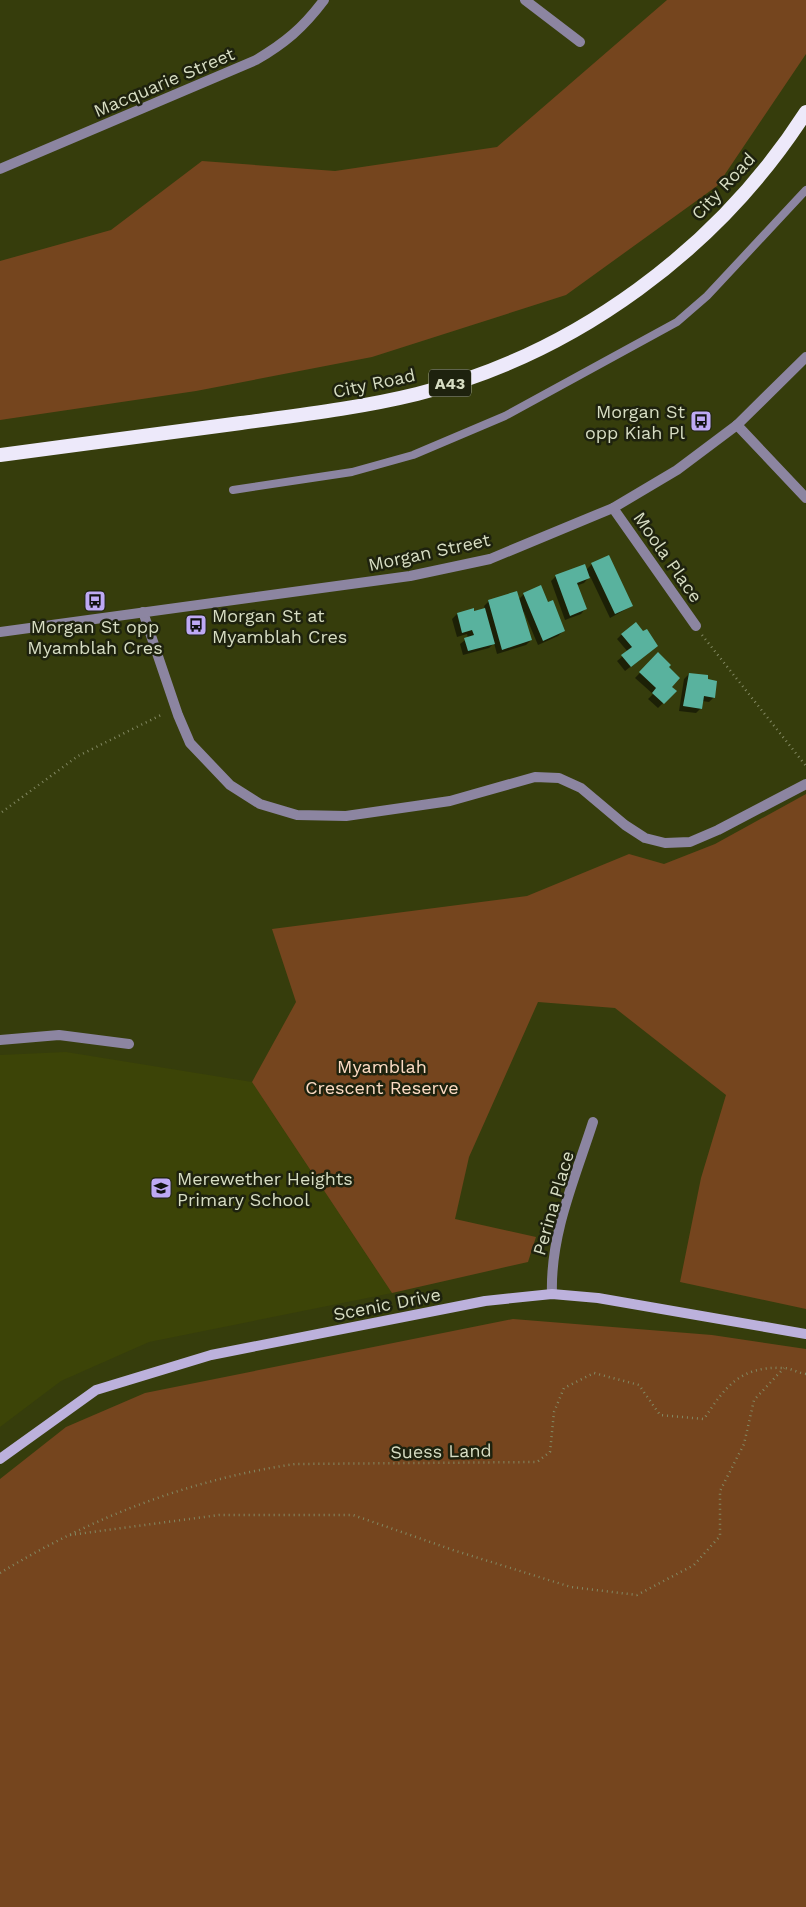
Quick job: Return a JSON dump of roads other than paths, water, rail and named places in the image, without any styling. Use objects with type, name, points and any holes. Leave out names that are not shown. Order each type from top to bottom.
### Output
[{"type":"highway","name":"City Road","points":[[0,455],[344,409],[418,394],[480,374],[540,348],[594,319],[638,290],[684,253],[725,214],[764,171],[806,112]]},
{"type":"main road","name":"Scenic Drive","points":[[0,1459],[96,1390],[211,1354],[485,1301],[552,1294],[598,1298],[806,1334]]},
{"type":"street","name":"Macquarie Street","points":[[0,170],[256,60],[282,45],[307,22],[324,0]]},
{"type":"street","points":[[525,0],[580,42]]},
{"type":"street","name":"Morgan Street","points":[[0,632],[410,576],[490,559],[613,508],[677,470],[737,425],[806,357]]},
{"type":"street","points":[[737,425],[806,498]]},
{"type":"street","name":"Moola Place","points":[[613,508],[696,626]]},
{"type":"street","points":[[143,612],[178,715],[190,743],[230,785],[260,804],[297,815],[346,816],[450,801],[535,777],[559,778],[581,788],[625,825],[645,838],[665,843],[690,842],[718,830],[806,784]]},
{"type":"street","points":[[0,1040],[60,1035],[129,1044]]},
{"type":"street","name":"Perina Place","points":[[552,1294],[551,1265],[561,1221],[593,1122]]},
{"type":"lane","points":[[233,490],[352,472],[413,455],[505,416],[677,322],[707,296],[806,190]]},
{"type":"place","name":"Morgan St opp Kiah Pl","points":[[701,421]]},
{"type":"place","name":"Morgan St opp Myamblah Cres","points":[[95,601]]},
{"type":"place","name":"Morgan St at Myamblah Cres","points":[[196,625]]},
{"type":"place","name":"Merewether Heights Primary School","points":[[161,1188]]},
{"type":"park label","name":"Myamblah Crescent Reserve","points":[[382,1076]]}]
